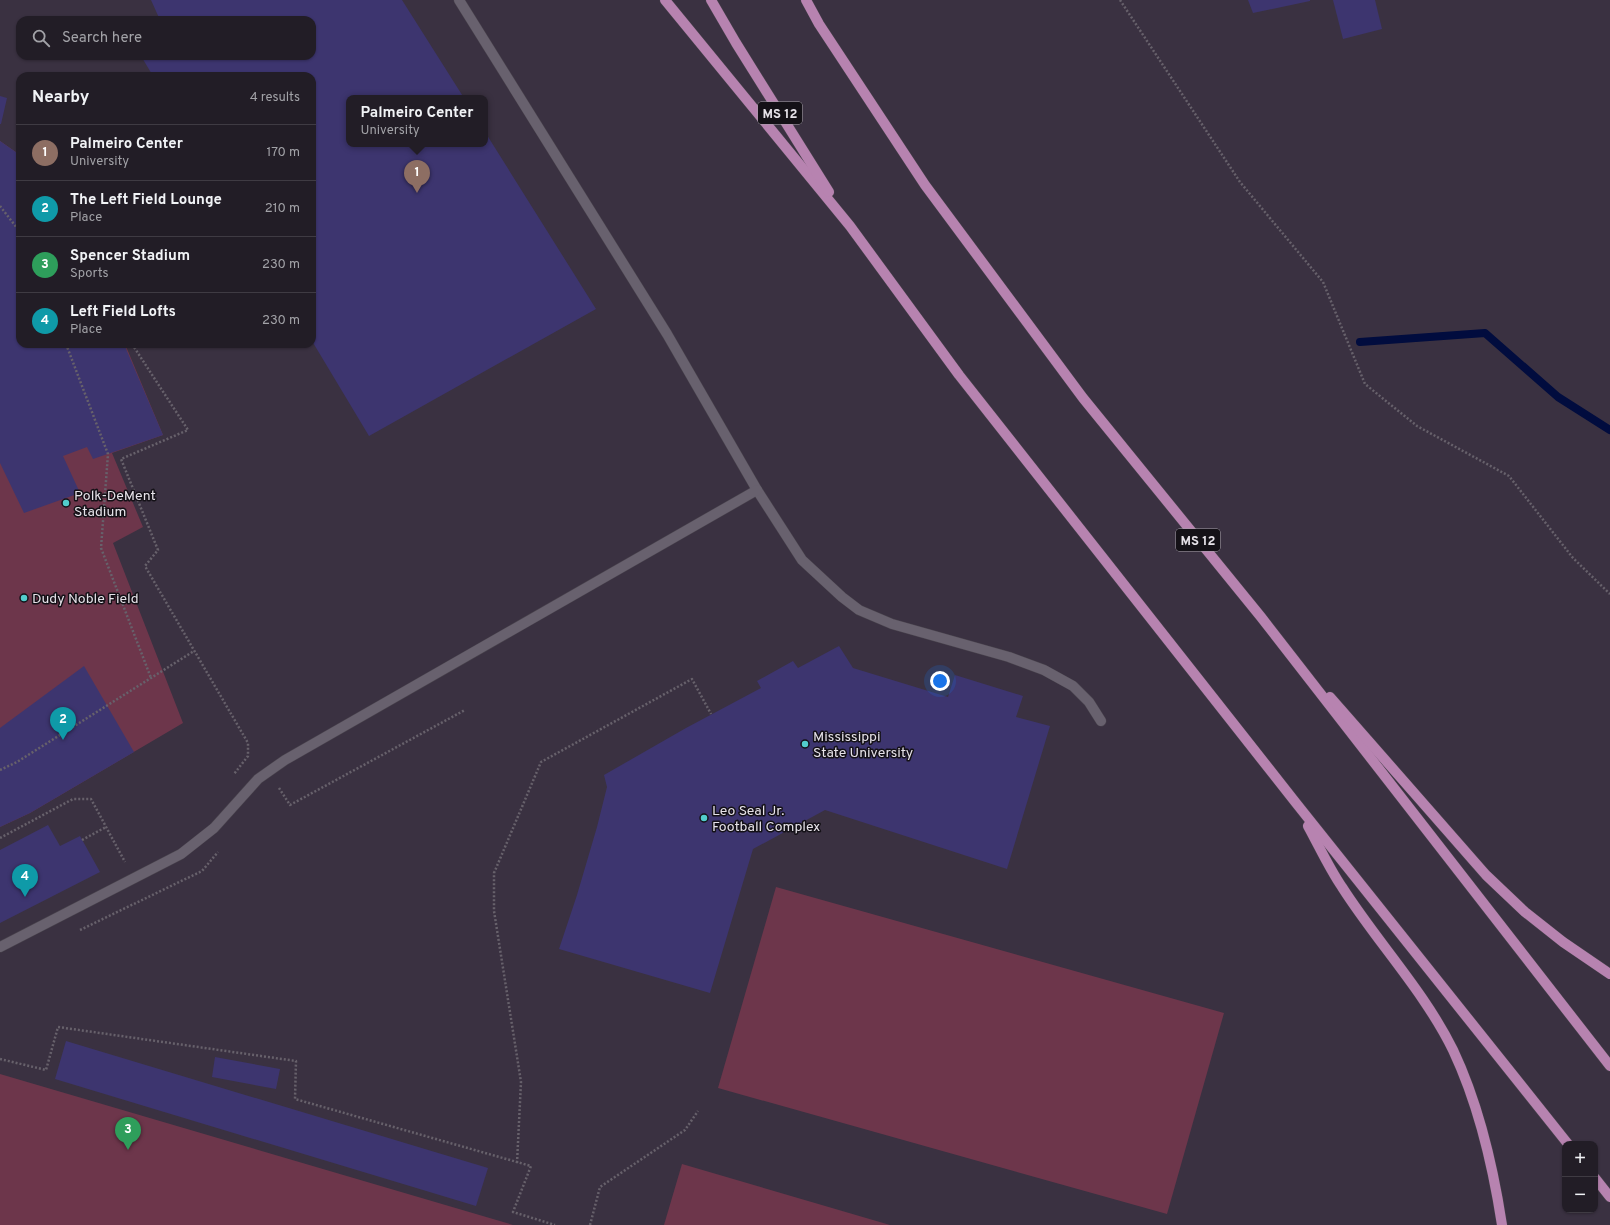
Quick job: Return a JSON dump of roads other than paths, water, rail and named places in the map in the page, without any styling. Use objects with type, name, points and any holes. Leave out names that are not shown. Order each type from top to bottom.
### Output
[{"type":"main road","points":[[665,0],[850,226]]},
{"type":"main road","name":"MS 12","points":[[711,0],[736,43],[850,226],[959,375],[1296,803],[1566,1141]]},
{"type":"main road","name":"MS 12","points":[[806,0],[862,89],[930,191],[1083,398],[1261,617],[1610,1066]]},
{"type":"main road","points":[[1261,617],[1486,875],[1525,912],[1610,974]]},
{"type":"main road","points":[[1296,803],[1341,887],[1427,1005],[1453,1050],[1474,1104],[1496,1191],[1502,1225]]},
{"type":"main road","points":[[1598,1182],[1610,1197]]},
{"type":"lane","points":[[459,0],[667,334],[757,490],[802,560],[842,597],[859,610],[892,624],[1010,657],[1044,670],[1073,686],[1089,702],[1101,721]]},
{"type":"lane","points":[[0,947],[181,854],[214,828],[258,780],[285,760],[757,490]]},
{"type":"waterway","points":[[1360,342],[1485,333],[1558,397],[1610,430]]},
{"type":"place","name":"Palmeiro Center","points":[[417,193]]},
{"type":"place","name":"Polk-DeMent Stadium","points":[[66,503]]},
{"type":"place","name":"Dudy Noble Field","points":[[24,598]]},
{"type":"place","name":"The Left Field Lounge","points":[[63,740]]},
{"type":"place","name":"Mississippi State University","points":[[805,744]]},
{"type":"place","name":"Leo Seal Jr. Football Complex","points":[[704,818]]},
{"type":"place","name":"Left Field Lofts","points":[[25,897]]},
{"type":"place","name":"Spencer Stadium","points":[[128,1150]]}]
